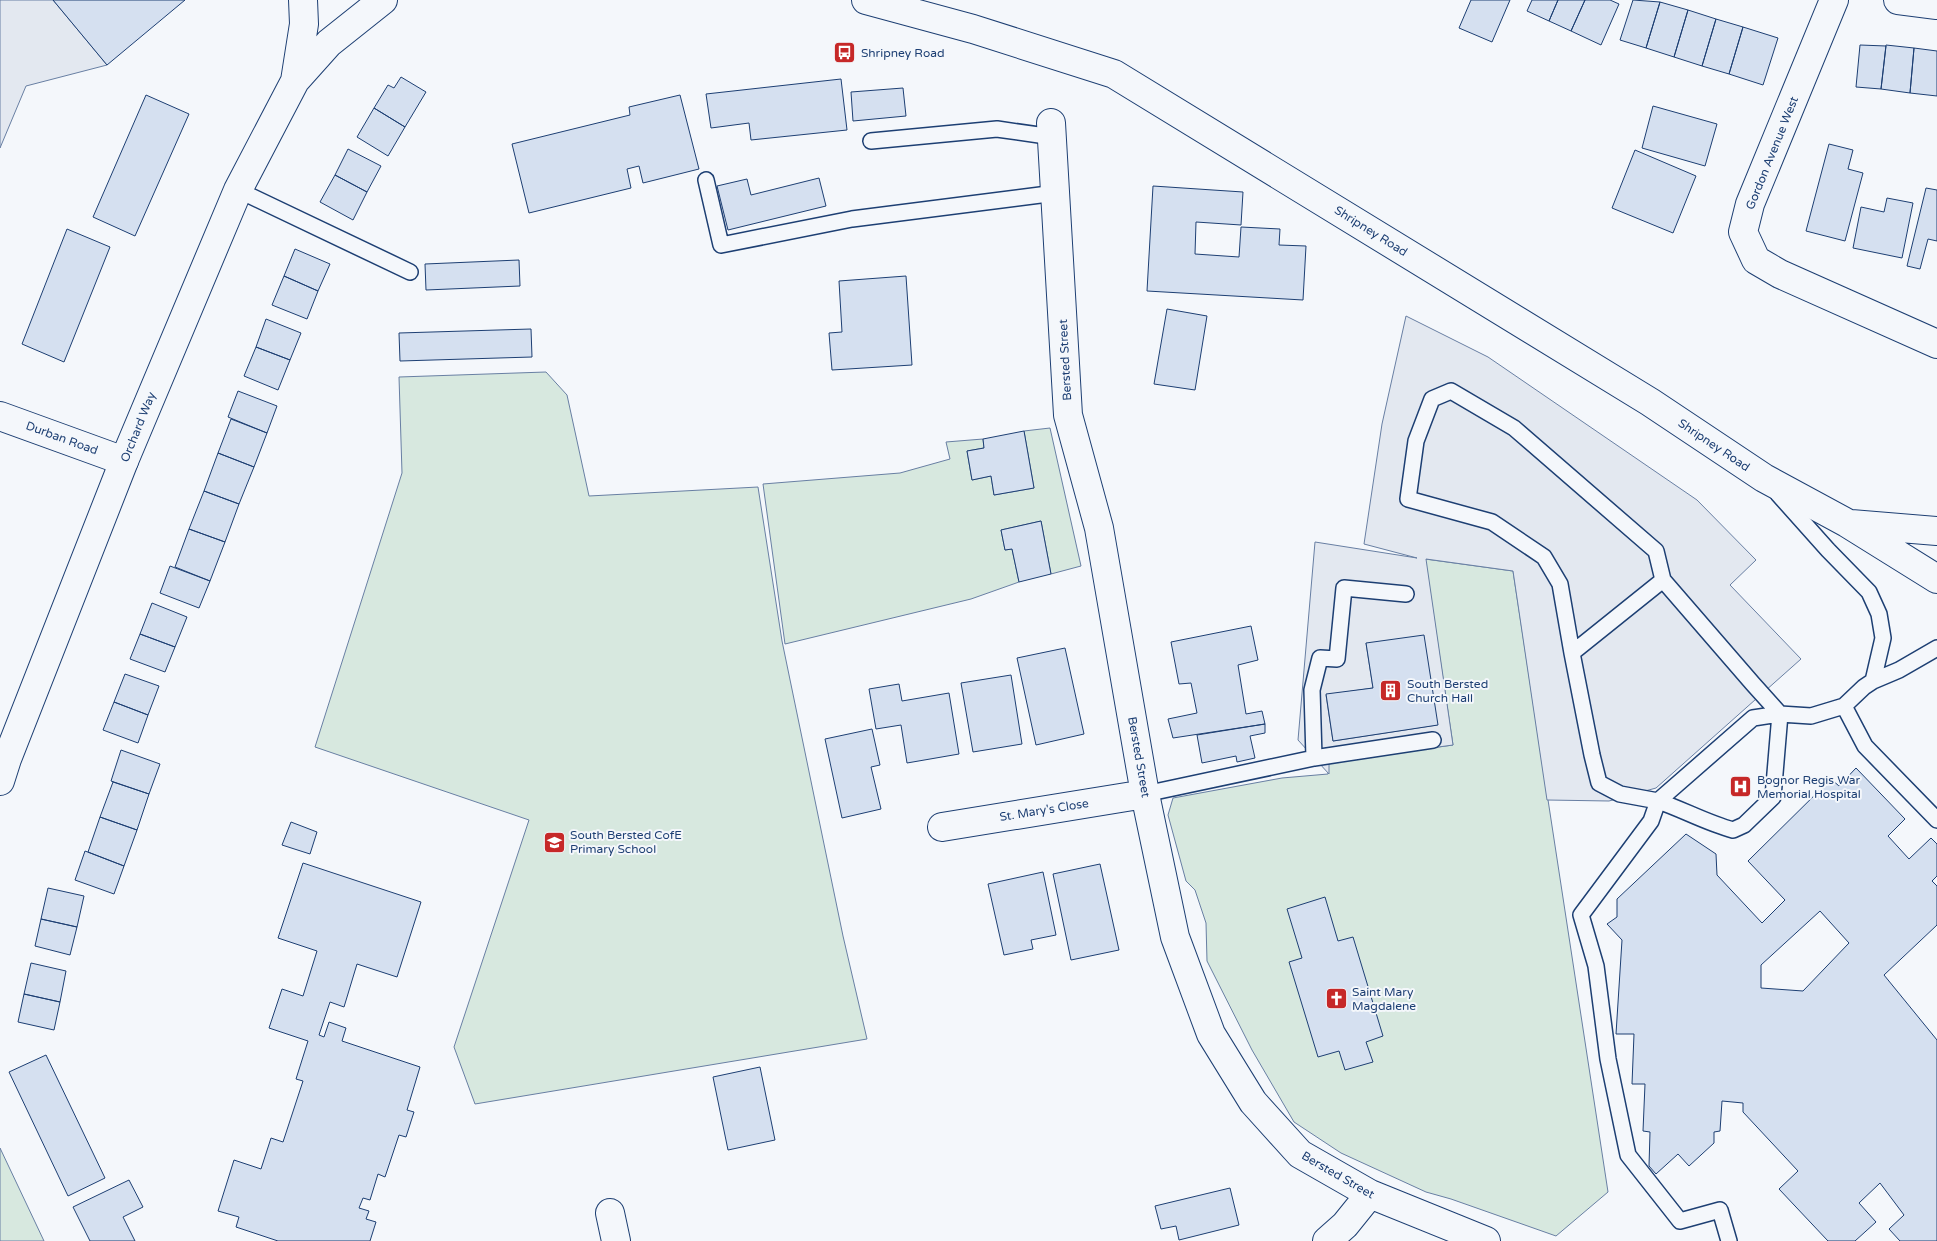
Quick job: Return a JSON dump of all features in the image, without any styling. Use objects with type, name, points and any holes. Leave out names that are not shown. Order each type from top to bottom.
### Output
[{"type":"street","points":[[296,81],[304,24],[303,0]]},
{"type":"street","points":[[296,81],[329,43],[382,0]]},
{"type":"street","name":"Shripney Road","points":[[866,0],[973,29],[1114,74],[1650,402],[1764,478],[1847,523],[1937,579]]},
{"type":"street","name":"Gordon Avenue West","points":[[1834,0],[1750,204],[1743,232],[1756,260],[1780,274],[1937,344]]},
{"type":"street","points":[[1898,0],[1937,5]]},
{"type":"street","name":"Orchard Way","points":[[0,781],[10,750],[175,336],[238,190],[296,81]]},
{"type":"street","name":"Bersted Street","points":[[1052,130],[1068,415],[1099,528],[1145,794],[1175,937],[1211,1034],[1253,1102],[1300,1154],[1370,1194],[1486,1241]]},
{"type":"street","name":"Durban Road","points":[[0,416],[124,461]]},
{"type":"street","name":"Shripney Road","points":[[1847,523],[1937,531]]},
{"type":"street","name":"St. Mary's Close","points":[[942,826],[1145,794]]},
{"type":"street","points":[[1327,1241],[1345,1225],[1370,1194]]},
{"type":"street","points":[[610,1212],[616,1241]]},
{"type":"lane","points":[[871,141],[996,129],[1052,130]]},
{"type":"lane","points":[[706,180],[721,245],[852,218],[1056,193]]},
{"type":"lane","points":[[238,190],[410,272]]},
{"type":"lane","points":[[1451,391],[1514,428],[1656,551],[1663,580],[1780,714],[1773,797],[1744,825],[1733,830],[1711,824],[1683,809],[1658,801],[1620,794],[1599,783],[1560,584],[1544,557],[1492,522],[1408,498],[1416,441],[1432,399],[1451,391]]},
{"type":"lane","points":[[1764,478],[1828,550],[1869,592],[1879,614],[1884,638],[1873,681]]},
{"type":"lane","points":[[1572,653],[1663,580]]},
{"type":"lane","points":[[1314,758],[1312,690],[1320,658],[1337,660],[1344,588],[1406,594]]},
{"type":"lane","points":[[1729,1241],[1720,1210],[1680,1221],[1628,1156],[1608,1059],[1596,966],[1581,915],[1651,822],[1658,801],[1752,718],[1780,714],[1810,716],[1844,706],[1873,681],[1899,670],[1937,648]]},
{"type":"lane","points":[[1844,706],[1865,746],[1937,820]]},
{"type":"lane","points":[[1145,794],[1314,758],[1433,740]]},
{"type":"shaded area","points":[[0,0],[53,0],[107,65],[26,86],[0,148]]},
{"type":"shaded area","points":[[1406,316],[1488,357],[1697,500],[1756,560],[1730,585],[1801,659],[1656,788],[1609,801],[1547,800],[1513,571],[1426,559],[1453,745],[1329,762],[1329,774],[1298,740],[1315,542],[1417,558],[1364,544],[1382,424]],"holes":[[[1366,643],[1437,725],[1333,741],[1326,695],[1373,688]]]},
{"type":"shaded area","name":"South Bersted CofE Primary School","points":[[546,372],[567,395],[589,496],[758,487],[782,641],[843,936],[867,1039],[475,1104],[454,1047],[529,820],[315,747],[402,473],[399,377]]},
{"type":"shaded area","points":[[1050,428],[1081,566],[1051,574],[1041,521],[1001,530],[1005,550],[1012,549],[1019,582],[971,599],[785,644],[763,484],[900,473],[950,459],[946,442],[983,439],[984,448],[967,451],[972,480],[991,476],[994,495],[1034,488],[1024,431]]},
{"type":"shaded area","points":[[1425,559],[1513,571],[1608,1192],[1556,1236],[1426,1192],[1341,1153],[1294,1122],[1252,1050],[1207,961],[1206,923],[1195,890],[1186,881],[1168,815],[1173,798],[1282,778],[1328,774],[1328,762],[1453,745]]},
{"type":"shaded area","points":[[0,1148],[44,1241],[0,1241]]},
{"type":"building","points":[[53,0],[185,0],[107,65]]},
{"type":"building","points":[[1471,0],[1510,0],[1492,42],[1459,28]]},
{"type":"building","points":[[1532,0],[1558,0],[1549,21],[1527,11]]},
{"type":"building","points":[[1558,0],[1585,0],[1571,31],[1549,21]]},
{"type":"building","points":[[1585,0],[1610,0],[1619,4],[1601,45],[1571,31]]},
{"type":"building","points":[[1633,0],[1660,2],[1646,48],[1620,40]]},
{"type":"building","points":[[1660,2],[1688,10],[1674,57],[1646,48]]},
{"type":"building","points":[[1688,10],[1716,19],[1702,66],[1674,57]]},
{"type":"building","points":[[1716,19],[1743,27],[1729,74],[1702,66]]},
{"type":"building","points":[[1743,27],[1778,38],[1763,85],[1729,74]]},
{"type":"building","points":[[1860,45],[1886,46],[1881,89],[1856,87]]},
{"type":"building","points":[[1886,45],[1914,48],[1910,93],[1881,89]]},
{"type":"building","points":[[1914,48],[1937,51],[1937,96],[1910,93]]},
{"type":"building","points":[[401,77],[426,92],[405,127],[374,108],[388,85],[394,88]]},
{"type":"building","points":[[841,79],[847,130],[751,140],[749,123],[711,128],[706,94]]},
{"type":"building","points":[[903,88],[906,116],[853,121],[851,92]]},
{"type":"building","points":[[146,95],[189,114],[135,236],[93,217]]},
{"type":"building","points":[[680,95],[699,169],[643,183],[639,166],[627,169],[631,188],[529,213],[512,144],[630,115],[629,107]]},
{"type":"building","points":[[1653,106],[1717,124],[1705,166],[1642,148]]},
{"type":"building","points":[[374,108],[405,127],[388,156],[357,137]]},
{"type":"building","points":[[1829,144],[1853,150],[1848,169],[1863,173],[1845,241],[1806,231]]},
{"type":"building","points":[[348,149],[381,166],[367,192],[335,175]]},
{"type":"building","points":[[1635,150],[1696,176],[1673,233],[1612,208]]},
{"type":"building","points":[[335,175],[367,192],[353,220],[320,202]]},
{"type":"building","points":[[819,178],[826,206],[728,230],[717,186],[747,179],[751,195]]},
{"type":"building","points":[[1153,186],[1243,192],[1241,225],[1196,222],[1195,254],[1239,257],[1241,227],[1280,229],[1279,245],[1306,246],[1303,300],[1147,291]]},
{"type":"building","points":[[1926,188],[1937,190],[1937,241],[1928,239],[1920,269],[1907,266]]},
{"type":"building","points":[[1887,198],[1913,203],[1902,258],[1853,248],[1861,207],[1884,212]]},
{"type":"building","points":[[67,229],[110,247],[64,362],[22,344]]},
{"type":"building","points":[[295,249],[330,264],[318,291],[284,276]]},
{"type":"building","points":[[519,260],[520,286],[426,290],[425,264]]},
{"type":"building","points":[[284,276],[318,291],[307,319],[272,305]]},
{"type":"building","points":[[906,276],[912,365],[832,370],[829,333],[842,332],[839,281]]},
{"type":"building","points":[[1167,309],[1207,316],[1195,390],[1154,384]]},
{"type":"building","points":[[266,319],[301,333],[290,360],[256,347]]},
{"type":"building","points":[[531,329],[532,357],[400,361],[399,333]]},
{"type":"building","points":[[256,347],[290,360],[278,390],[244,376]]},
{"type":"building","points":[[238,391],[277,406],[267,433],[228,417]]},
{"type":"building","points":[[231,419],[267,433],[254,467],[218,453]]},
{"type":"building","points":[[1024,431],[1034,488],[994,495],[991,476],[972,480],[967,451],[984,448],[983,439]]},
{"type":"building","points":[[218,453],[254,467],[239,504],[204,491]]},
{"type":"building","points":[[204,491],[239,504],[225,542],[189,529]]},
{"type":"building","points":[[1041,521],[1051,574],[1019,582],[1012,549],[1005,550],[1001,530]]},
{"type":"building","points":[[189,529],[225,542],[210,581],[175,567]]},
{"type":"building","points":[[170,566],[210,581],[199,608],[160,593]]},
{"type":"building","points":[[152,603],[187,617],[175,647],[140,634]]},
{"type":"building","points":[[1251,626],[1258,660],[1238,665],[1246,714],[1262,711],[1265,724],[1173,738],[1168,719],[1197,713],[1191,683],[1179,684],[1171,642]]},
{"type":"building","points":[[140,634],[175,647],[165,672],[130,659]]},
{"type":"building","name":"South Bersted Church Hall","points":[[1424,635],[1438,725],[1333,741],[1326,694],[1373,688],[1366,643]]},
{"type":"building","points":[[1065,648],[1084,734],[1036,745],[1017,658]]},
{"type":"building","points":[[125,674],[159,686],[148,715],[114,702]]},
{"type":"building","points":[[1011,675],[1022,744],[973,752],[961,683]]},
{"type":"building","points":[[899,684],[902,701],[949,693],[959,754],[907,763],[901,725],[876,729],[869,689]]},
{"type":"building","points":[[114,702],[148,715],[138,743],[103,730]]},
{"type":"building","points":[[1265,724],[1265,733],[1250,736],[1255,758],[1237,762],[1236,756],[1202,763],[1197,735]]},
{"type":"building","points":[[872,729],[880,765],[871,767],[881,809],[842,818],[825,739]]},
{"type":"building","points":[[121,750],[160,764],[149,794],[111,781]]},
{"type":"building","points":[[1856,768],[1905,819],[1888,836],[1909,859],[1931,838],[1937,844],[1937,876],[1932,881],[1937,886],[1937,925],[1884,975],[1937,1040],[1937,1241],[1900,1241],[1889,1229],[1904,1215],[1880,1183],[1859,1203],[1876,1222],[1855,1241],[1828,1241],[1779,1189],[1798,1171],[1743,1112],[1743,1103],[1722,1101],[1720,1131],[1714,1132],[1714,1143],[1689,1166],[1678,1154],[1656,1174],[1649,1166],[1650,1132],[1643,1131],[1645,1084],[1632,1084],[1634,1034],[1616,1034],[1622,940],[1607,924],[1617,917],[1617,899],[1686,834],[1716,854],[1717,875],[1762,923],[1785,900],[1748,861],[1831,779],[1839,786]],"holes":[[[1820,911],[1849,943],[1803,991],[1761,988],[1761,965]]]},
{"type":"building","points":[[113,782],[149,794],[137,830],[100,817]]},
{"type":"building","points":[[100,817],[137,830],[124,866],[88,852]]},
{"type":"building","points":[[291,822],[317,832],[310,854],[282,845]]},
{"type":"building","points":[[85,851],[124,866],[114,894],[75,880]]},
{"type":"building","points":[[303,863],[421,902],[397,977],[357,964],[344,1007],[330,1002],[319,1035],[324,1037],[329,1022],[346,1028],[342,1041],[420,1067],[407,1110],[414,1112],[406,1137],[399,1135],[385,1177],[378,1174],[370,1200],[363,1198],[359,1208],[369,1211],[366,1219],[376,1222],[370,1241],[278,1241],[236,1227],[239,1217],[218,1211],[234,1160],[261,1169],[271,1138],[283,1142],[303,1081],[296,1079],[308,1041],[269,1028],[282,989],[303,996],[317,951],[278,938]]},
{"type":"building","points":[[1100,864],[1119,950],[1071,960],[1053,874]]},
{"type":"building","points":[[1043,872],[1056,935],[1031,940],[1033,949],[1004,955],[988,884]]},
{"type":"building","points":[[48,888],[84,896],[77,927],[41,919]]},
{"type":"building","name":"Saint Mary Magdalene","points":[[1325,897],[1338,941],[1353,937],[1383,1036],[1366,1042],[1373,1062],[1345,1070],[1339,1051],[1318,1057],[1289,962],[1302,958],[1287,909]]},
{"type":"building","points":[[41,919],[77,927],[70,955],[35,946]]},
{"type":"building","points":[[31,963],[66,971],[60,1002],[24,994]]},
{"type":"building","points":[[24,994],[60,1002],[54,1030],[18,1022]]},
{"type":"building","points":[[46,1055],[105,1178],[68,1196],[9,1072]]},
{"type":"building","points":[[760,1067],[775,1140],[728,1150],[713,1077]]},
{"type":"building","points":[[129,1180],[143,1207],[123,1217],[135,1241],[90,1241],[73,1207]]},
{"type":"building","points":[[1230,1188],[1239,1225],[1179,1240],[1176,1226],[1161,1229],[1155,1206]]},
{"type":"place","name":"Shripney Road","points":[[845,53]]},
{"type":"place","name":"South Bersted Church Hall","points":[[1391,691]]},
{"type":"place","name":"Bognor Regis War Memorial Hospital","points":[[1741,787]]},
{"type":"place","name":"South Bersted CofE Primary School","points":[[554,842]]},
{"type":"place","name":"Saint Mary Magdalene","points":[[1336,999]]}]
